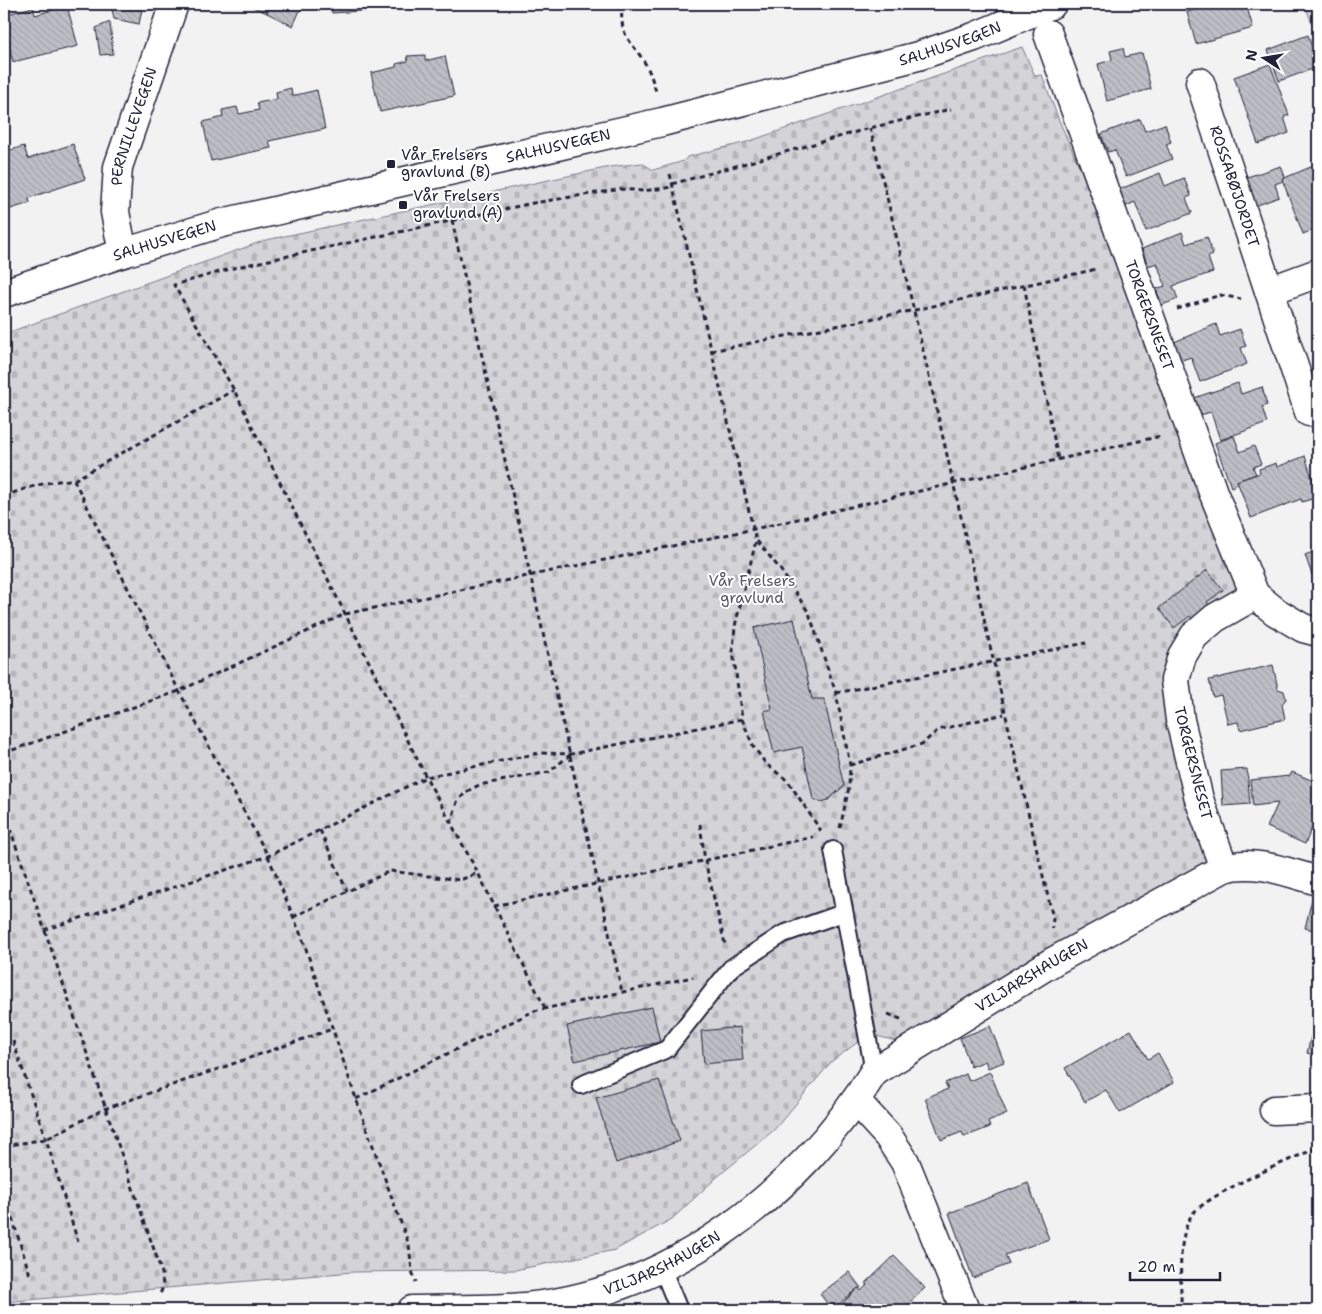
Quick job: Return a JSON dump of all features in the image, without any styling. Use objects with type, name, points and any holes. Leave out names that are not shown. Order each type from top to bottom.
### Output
[{"type":"street","name":"PERNILLEVEGEN","points":[[123,253],[115,212],[118,167],[174,4]]},
{"type":"street","name":"SALHUSVEGEN","points":[[4,293],[123,253],[222,223],[662,122],[918,56],[974,36],[1052,4]]},
{"type":"street","name":"TORGERSNESET","points":[[1048,34],[1213,492],[1255,595],[1276,612],[1303,628],[1318,632]]},
{"type":"street","name":"ROSSABØJORDET","points":[[1200,82],[1309,412]]},
{"type":"street","points":[[1270,295],[1318,273]]},
{"type":"street","name":"TORGERSNESET","points":[[1224,868],[1199,799],[1180,720],[1175,680],[1182,656],[1194,636],[1215,618],[1255,595]]},
{"type":"street","points":[[1224,868],[1239,864],[1258,865],[1318,881]]},
{"type":"street","name":"VILJARSHAUGEN","points":[[414,1297],[526,1306],[579,1296],[639,1278],[690,1254],[743,1218],[795,1171],[856,1102],[874,1072],[1054,961],[1224,868]]},
{"type":"street","points":[[856,1102],[888,1136],[906,1162],[965,1310]]},
{"type":"street","points":[[1274,1110],[1318,1108]]},
{"type":"lane","points":[[833,850],[874,1072]]},
{"type":"lane","points":[[580,1085],[668,1048],[731,968],[783,934],[844,913]]},
{"type":"lane","points":[[662,1268],[679,1310]]},
{"type":"path","points":[[622,4],[621,25],[628,41],[644,61],[658,96]]},
{"type":"path","points":[[545,1008],[478,873],[426,777],[234,390],[174,285],[236,267],[533,203],[622,189],[643,191],[672,185],[870,128],[951,108]]},
{"type":"path","points":[[870,128],[915,310],[955,484],[1004,714],[1053,918],[1052,935]]},
{"type":"path","points":[[670,174],[756,541],[734,626],[733,651],[742,719],[753,746],[766,764],[788,781],[833,850]]},
{"type":"path","points":[[452,220],[529,577],[571,754],[622,992]]},
{"type":"path","points":[[711,350],[915,310],[1097,269]]},
{"type":"path","points":[[1024,285],[1058,459]]},
{"type":"path","points":[[1150,318],[1220,295],[1256,301],[1270,295]]},
{"type":"path","points":[[4,496],[46,483],[74,480],[234,390]]},
{"type":"path","points":[[4,753],[179,690],[344,614],[754,529],[1160,436]]},
{"type":"path","points":[[74,480],[179,690],[268,856],[293,917],[409,1245],[414,1297]]},
{"type":"path","points":[[756,541],[780,569],[809,613],[836,693],[850,765],[849,786],[833,850]]},
{"type":"path","points":[[836,693],[994,663],[1086,643]]},
{"type":"path","points":[[850,765],[922,744],[938,730],[1004,714]]},
{"type":"path","points":[[44,930],[268,856],[426,777],[539,753],[571,754],[742,719]]},
{"type":"path","points":[[451,824],[457,802],[466,792],[479,785],[549,772],[571,754]]},
{"type":"path","points":[[4,811],[104,1109],[162,1273],[163,1287],[160,1294]]},
{"type":"path","points":[[356,1099],[534,1011],[731,968],[705,861],[700,824]]},
{"type":"path","points":[[320,830],[347,892]]},
{"type":"path","points":[[494,906],[824,835]]},
{"type":"path","points":[[293,917],[390,871],[460,880],[478,873]]},
{"type":"path","points":[[862,1014],[882,1011],[897,1019],[905,1020]]},
{"type":"path","points":[[4,1146],[46,1139],[104,1109],[332,1029]]},
{"type":"path","points":[[13,1041],[78,1242]]},
{"type":"path","points":[[1181,1310],[1183,1239],[1192,1216],[1201,1206],[1256,1176],[1318,1148]]},
{"type":"path","points":[[4,1192],[30,1275]]},
{"type":"green space","points":[[1305,4],[1318,4],[1318,42]]},
{"type":"green space","name":"Vår Frelsers gravlund","points":[[1022,47],[1035,76],[1042,75],[1058,118],[1112,241],[1255,595],[1215,618],[1176,688],[1224,868],[923,1048],[869,1034],[832,1061],[774,1130],[716,1178],[672,1219],[615,1250],[515,1270],[353,1272],[4,1302],[4,334],[266,240],[610,167],[642,163],[653,170],[684,161],[687,157],[747,142]]},
{"type":"building","points":[[111,4],[143,4],[139,24],[114,19]]},
{"type":"building","points":[[246,4],[271,4],[267,13]]},
{"type":"building","points":[[271,4],[303,4],[293,26],[267,13]]},
{"type":"building","points":[[331,4],[360,4],[360,11],[332,13]]},
{"type":"building","points":[[360,4],[388,4],[388,10],[360,11]]},
{"type":"building","points":[[388,4],[416,4],[416,9],[388,10]]},
{"type":"building","points":[[416,4],[446,4],[446,8],[416,9]]},
{"type":"building","points":[[1219,4],[1246,4],[1253,28],[1196,44],[1187,12]]},
{"type":"building","points":[[67,6],[78,46],[13,62],[4,27],[4,15],[33,7],[35,15]]},
{"type":"building","points":[[110,22],[113,54],[100,55],[96,28]]},
{"type":"building","points":[[1308,35],[1318,67],[1279,81],[1268,50]]},
{"type":"building","points":[[1123,48],[1125,57],[1142,53],[1151,89],[1107,101],[1098,64],[1112,60],[1110,51]]},
{"type":"building","points":[[425,55],[425,61],[445,56],[454,96],[380,112],[371,73],[396,67],[396,64],[408,61],[407,56]]},
{"type":"building","points":[[1270,64],[1289,115],[1284,117],[1289,133],[1258,144],[1234,77]]},
{"type":"building","points":[[291,88],[292,96],[317,90],[325,129],[269,141],[271,148],[211,161],[203,122],[223,117],[222,110],[237,107],[239,114],[259,110],[257,103],[277,99],[276,92]]},
{"type":"building","points":[[1140,119],[1145,131],[1165,124],[1171,142],[1166,144],[1172,159],[1126,177],[1115,150],[1108,152],[1101,134]]},
{"type":"building","points":[[73,144],[85,179],[29,198],[30,203],[4,211],[4,152],[24,146],[28,159]]},
{"type":"building","points":[[1318,164],[1318,228],[1303,234],[1282,179]]},
{"type":"building","points":[[1281,166],[1285,177],[1282,179],[1283,181],[1275,184],[1279,197],[1255,206],[1244,178]]},
{"type":"building","points":[[1160,173],[1165,186],[1184,178],[1191,196],[1186,198],[1192,213],[1146,231],[1135,202],[1124,207],[1118,190]]},
{"type":"building","points":[[1182,232],[1186,244],[1207,237],[1213,255],[1208,257],[1213,272],[1173,286],[1178,299],[1162,305],[1156,289],[1165,286],[1157,263],[1148,266],[1142,249]]},
{"type":"building","points":[[1216,324],[1220,336],[1240,329],[1246,346],[1241,348],[1247,364],[1200,382],[1191,357],[1179,361],[1172,343]]},
{"type":"building","points":[[1238,383],[1241,394],[1262,387],[1267,405],[1262,407],[1267,423],[1220,440],[1211,412],[1200,415],[1194,398]]},
{"type":"building","points":[[1234,436],[1240,452],[1254,446],[1261,464],[1253,467],[1256,474],[1237,481],[1238,484],[1231,487],[1215,443]]},
{"type":"building","points":[[1305,456],[1318,497],[1302,502],[1301,499],[1251,518],[1237,481],[1260,473],[1259,469],[1276,463],[1277,467]]},
{"type":"building","points":[[1318,550],[1318,592],[1305,555]]},
{"type":"building","points":[[1207,570],[1223,590],[1207,602],[1210,607],[1193,620],[1190,616],[1174,628],[1159,608]]},
{"type":"building","points":[[794,619],[812,699],[824,699],[844,786],[828,800],[822,802],[813,799],[802,747],[774,753],[764,711],[772,709],[754,628]]},
{"type":"building","points":[[1273,665],[1278,689],[1284,691],[1286,699],[1282,704],[1285,719],[1240,730],[1238,722],[1228,724],[1221,695],[1213,697],[1209,680]]},
{"type":"building","points":[[1247,769],[1250,804],[1223,806],[1221,771]]},
{"type":"building","points":[[1292,772],[1318,783],[1318,825],[1314,823],[1305,844],[1267,827],[1278,803],[1253,806],[1250,780],[1290,776]]},
{"type":"building","points":[[1313,895],[1318,896],[1318,931],[1305,928]]},
{"type":"building","points":[[652,1007],[660,1042],[575,1061],[567,1026]]},
{"type":"building","points":[[1318,1009],[1318,1056],[1307,1053]]},
{"type":"building","points":[[990,1026],[1004,1062],[988,1068],[985,1061],[971,1067],[960,1038]]},
{"type":"building","points":[[740,1027],[743,1060],[704,1064],[701,1031]]},
{"type":"building","points":[[1131,1030],[1148,1059],[1158,1053],[1174,1082],[1120,1113],[1106,1090],[1085,1102],[1065,1068]]},
{"type":"building","points":[[990,1072],[1007,1114],[988,1122],[990,1127],[964,1137],[962,1132],[941,1140],[925,1098],[948,1089],[945,1083],[966,1074],[969,1081]]},
{"type":"building","points":[[659,1080],[680,1141],[616,1163],[596,1098]]},
{"type":"building","points":[[1028,1183],[1049,1239],[1005,1255],[1009,1264],[973,1278],[949,1213]]},
{"type":"building","points":[[894,1256],[925,1288],[902,1310],[836,1310],[858,1288],[861,1291],[867,1285],[866,1283]]},
{"type":"building","points":[[849,1272],[861,1288],[858,1288],[832,1310],[820,1294]]},
{"type":"place","name":"Vår Frelsers gravlund (B)","points":[[391,164]]},
{"type":"place","name":"Vår Frelsers gravlund (A)","points":[[403,205]]}]
